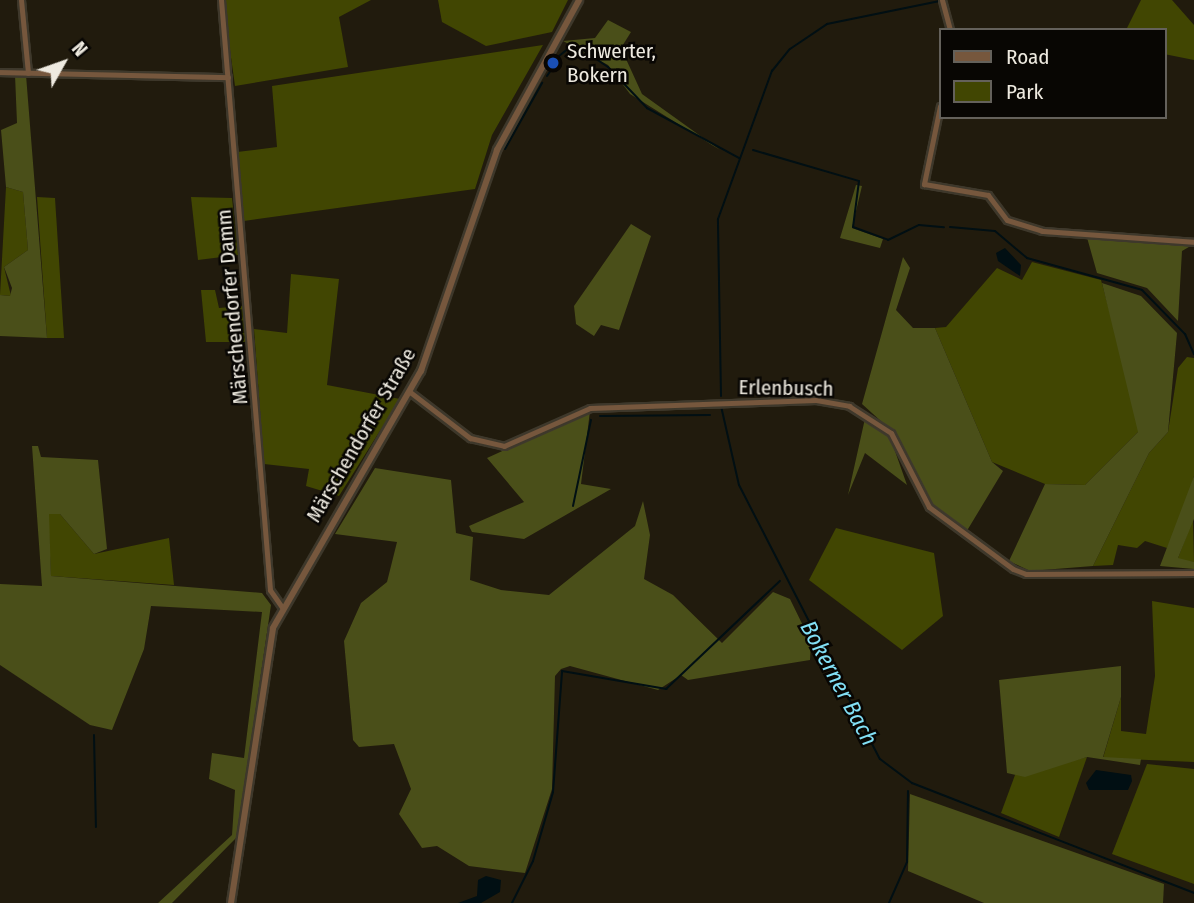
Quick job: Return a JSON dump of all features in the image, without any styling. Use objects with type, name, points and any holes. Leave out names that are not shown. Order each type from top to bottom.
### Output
[{"type":"street","points":[[21,0],[29,73]]},
{"type":"street","name":"Märschendorfer Damm","points":[[221,0],[270,590],[282,607]]},
{"type":"street","name":"Märschendorfer Straße","points":[[231,903],[267,651],[282,607],[410,392],[497,150],[579,0]]},
{"type":"street","points":[[942,0],[949,28]]},
{"type":"street","points":[[0,72],[228,77]]},
{"type":"street","points":[[939,111],[924,184],[988,195],[1007,220],[1042,231],[1194,242]]},
{"type":"street","name":"Erlenbusch","points":[[410,392],[470,438],[504,446],[590,408],[816,400],[849,406],[891,433],[929,507],[1013,569],[1026,574],[1194,573]]},
{"type":"green space","points":[[223,0],[371,0],[339,17],[348,67],[235,86]]},
{"type":"green space","points":[[438,0],[568,0],[552,32],[486,46],[442,22]]},
{"type":"green space","points":[[1141,0],[1172,0],[1194,25],[1194,60],[1166,54],[1166,28],[1127,28]]},
{"type":"green space","points":[[608,20],[631,32],[621,48],[642,94],[720,150],[630,94],[608,65],[563,41],[595,38]]},
{"type":"green space","points":[[543,45],[492,135],[475,189],[244,221],[237,152],[277,147],[272,86]]},
{"type":"green space","points":[[15,75],[26,75],[47,338],[0,336],[0,295],[10,296],[12,288],[4,267],[28,250],[23,192],[6,187],[1,130],[17,123]]},
{"type":"green space","points":[[856,185],[862,186],[852,228],[883,239],[880,248],[840,238]]},
{"type":"green space","points":[[6,187],[23,192],[28,250],[4,267],[11,296],[0,295]]},
{"type":"green space","points":[[37,197],[55,198],[64,338],[47,338]]},
{"type":"green space","points":[[191,197],[232,198],[238,255],[198,260]]},
{"type":"green space","points":[[631,224],[651,236],[619,330],[601,325],[594,336],[576,324],[574,306]]},
{"type":"green space","points":[[1086,234],[1194,244],[1182,251],[1178,321],[1147,288],[1097,273]]},
{"type":"green space","points":[[903,257],[910,268],[896,310],[913,328],[935,328],[992,462],[1003,471],[965,534],[923,495],[893,432],[862,404]]},
{"type":"green space","points":[[1032,262],[1101,280],[1139,419],[1138,432],[1085,485],[1045,484],[992,462],[935,328],[946,327],[997,268],[1022,280]]},
{"type":"green space","points":[[291,274],[339,279],[327,385],[400,399],[339,496],[306,486],[309,469],[264,464],[254,329],[287,333]]},
{"type":"green space","points":[[1102,283],[1141,296],[1177,333],[1168,432],[1149,453],[1093,566],[1030,571],[1009,561],[1045,484],[1085,485],[1138,432]]},
{"type":"green space","points":[[201,290],[215,290],[219,308],[243,306],[246,342],[206,342]]},
{"type":"green space","points":[[1187,357],[1194,358],[1194,476],[1184,514],[1167,548],[1145,541],[1137,548],[1118,545],[1113,565],[1093,566],[1149,453],[1168,432],[1178,368]]},
{"type":"green space","points":[[590,411],[581,484],[611,489],[524,539],[472,532],[469,526],[524,502],[487,458]]},
{"type":"green space","points":[[866,414],[889,434],[907,485],[865,453],[848,495]]},
{"type":"green space","points":[[32,446],[38,446],[41,457],[98,460],[107,549],[94,554],[60,514],[49,514],[51,576],[262,593],[271,605],[237,837],[172,903],[158,903],[232,835],[235,790],[209,779],[212,753],[244,758],[262,612],[151,606],[144,649],[112,730],[90,725],[0,665],[0,584],[42,586]]},
{"type":"green space","points":[[375,468],[451,480],[456,533],[473,537],[470,580],[501,590],[549,595],[635,526],[643,501],[650,535],[644,579],[673,595],[722,643],[773,592],[790,599],[811,642],[810,660],[688,680],[681,675],[658,690],[570,666],[561,669],[555,676],[552,789],[525,873],[469,866],[437,846],[422,848],[399,814],[411,789],[394,744],[359,747],[353,740],[344,641],[361,603],[387,582],[397,542],[335,534]]},
{"type":"green space","points":[[1194,476],[1194,519],[1178,558],[1194,562],[1194,569],[1160,566]]},
{"type":"green space","points":[[48,514],[60,514],[94,554],[169,538],[174,585],[51,576]]},
{"type":"green space","points":[[1193,519],[1194,562],[1179,561],[1178,558]]},
{"type":"green space","points":[[836,528],[934,553],[943,616],[902,650],[809,580]]},
{"type":"green space","points":[[1152,601],[1194,608],[1194,762],[1103,758],[1121,697],[1121,731],[1146,734],[1155,676]]},
{"type":"green space","points":[[1121,666],[1121,697],[1103,757],[1141,759],[1140,765],[1087,757],[1025,777],[1007,773],[999,680]]},
{"type":"green space","points":[[1087,757],[1059,837],[1001,813],[1015,775]]},
{"type":"green space","points":[[1147,764],[1194,769],[1194,884],[1112,854]]},
{"type":"green space","points":[[910,794],[1164,884],[1163,903],[984,903],[908,871]]},
{"type":"shaded area","points":[[1005,248],[1021,265],[1020,276],[998,261],[996,253]]},
{"type":"shaded area","points":[[1096,770],[1131,775],[1132,781],[1128,790],[1089,790],[1086,783]]},
{"type":"shaded area","points":[[486,876],[501,880],[500,892],[481,903],[458,903],[477,896],[478,880]]},
{"type":"waterway","name":"Bokerner Bach","points":[[721,396],[718,219],[772,71],[790,49],[827,24],[940,1]]},
{"type":"waterway","points":[[559,56],[574,44],[608,67],[647,108],[739,158]]},
{"type":"waterway","points":[[547,76],[553,67]]},
{"type":"waterway","points":[[505,149],[542,83]]},
{"type":"waterway","points":[[753,150],[859,181],[853,227],[888,240],[919,225],[944,227]]},
{"type":"waterway","points":[[950,227],[995,231],[1027,258],[1142,290],[1185,334],[1194,354]]},
{"type":"waterway","name":"Bokerner Bach","points":[[721,406],[739,485],[880,759],[912,783],[1194,893]]},
{"type":"waterway","points":[[600,416],[710,415]]},
{"type":"waterway","points":[[573,506],[591,420]]},
{"type":"waterway","points":[[512,903],[533,861],[553,792],[562,671],[666,689],[780,581]]},
{"type":"waterway","points":[[94,735],[96,827]]},
{"type":"waterway","points":[[889,903],[907,862],[908,791]]},
{"type":"place","name":"Schwerter, Bokern","points":[[553,63]]}]
